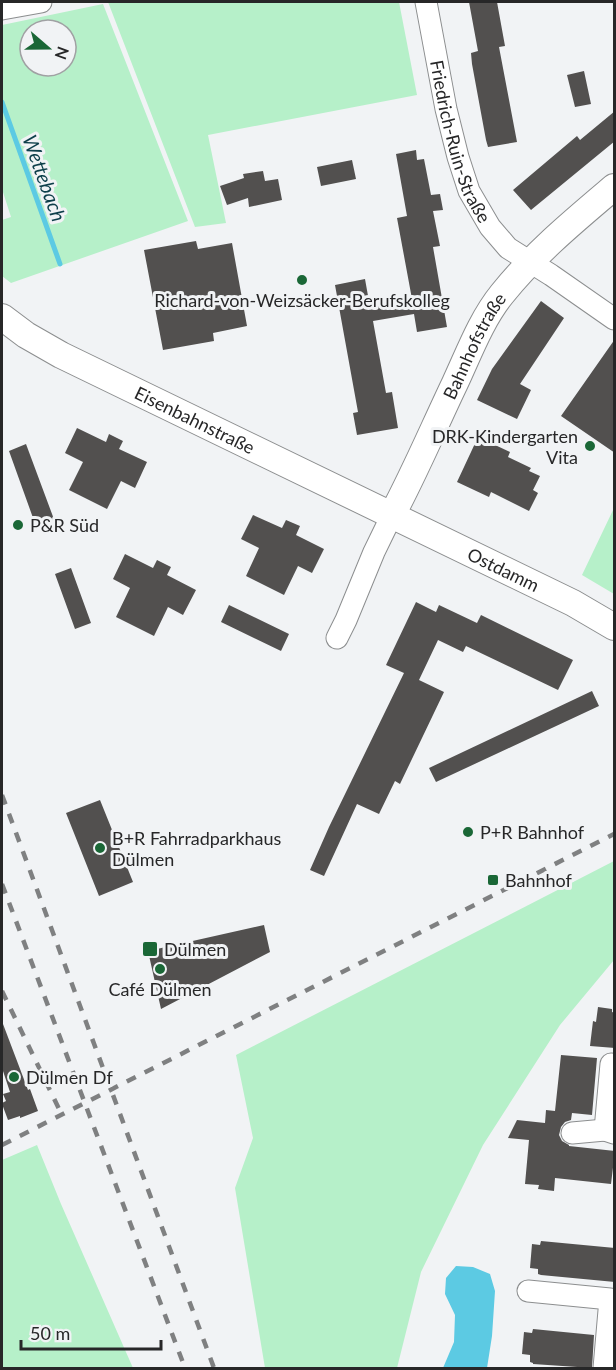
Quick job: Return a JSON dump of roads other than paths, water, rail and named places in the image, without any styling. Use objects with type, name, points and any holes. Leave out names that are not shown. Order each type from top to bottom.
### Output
[{"type":"street","points":[[2,9],[41,2]]},
{"type":"street","name":"Friedrich-Ruin-Straße","points":[[426,2],[446,108],[458,157],[469,191],[490,227],[508,248],[615,319]]},
{"type":"street","name":"Bahnhofstraße","points":[[337,638],[374,552],[411,478],[477,334],[501,296],[530,262],[558,234],[615,187]]},
{"type":"street","name":"Eisenbahnstraße","points":[[2,317],[61,355],[392,515]]},
{"type":"street","name":"Ostdamm","points":[[392,515],[573,603],[615,627]]},
{"type":"street","points":[[573,1133],[610,1132],[611,1064]]},
{"type":"street","points":[[528,1291],[612,1299],[604,1368]]},
{"type":"water","points":[[456,1266],[473,1267],[490,1274],[495,1291],[487,1368],[443,1368],[454,1342],[455,1315],[445,1294],[446,1278]]},
{"type":"waterway","name":"Wettebach","points":[[2,102],[60,264]]},
{"type":"railway","points":[[2,795],[214,1368]]},
{"type":"railway","points":[[2,1145],[614,834]]},
{"type":"railway","points":[[2,884],[185,1368]]},
{"type":"railway","points":[[2,991],[60,1111]]},
{"type":"place","name":"Richard-von-Weizsäcker-Berufskolleg","points":[[302,280]]},
{"type":"place","name":"DRK-Kindergarten Vita","points":[[590,446]]},
{"type":"place","name":"P&R Süd","points":[[18,525]]},
{"type":"place","name":"P+R Bahnhof","points":[[468,832]]},
{"type":"place","name":"B+R Fahrradparkhaus Dülmen","points":[[100,848]]},
{"type":"place","name":"Bahnhof","points":[[493,880]]},
{"type":"place","name":"Dülmen","points":[[150,949]]},
{"type":"place","name":"Café Dülmen","points":[[160,969]]},
{"type":"place","name":"Dülmen Df","points":[[14,1077]]}]
